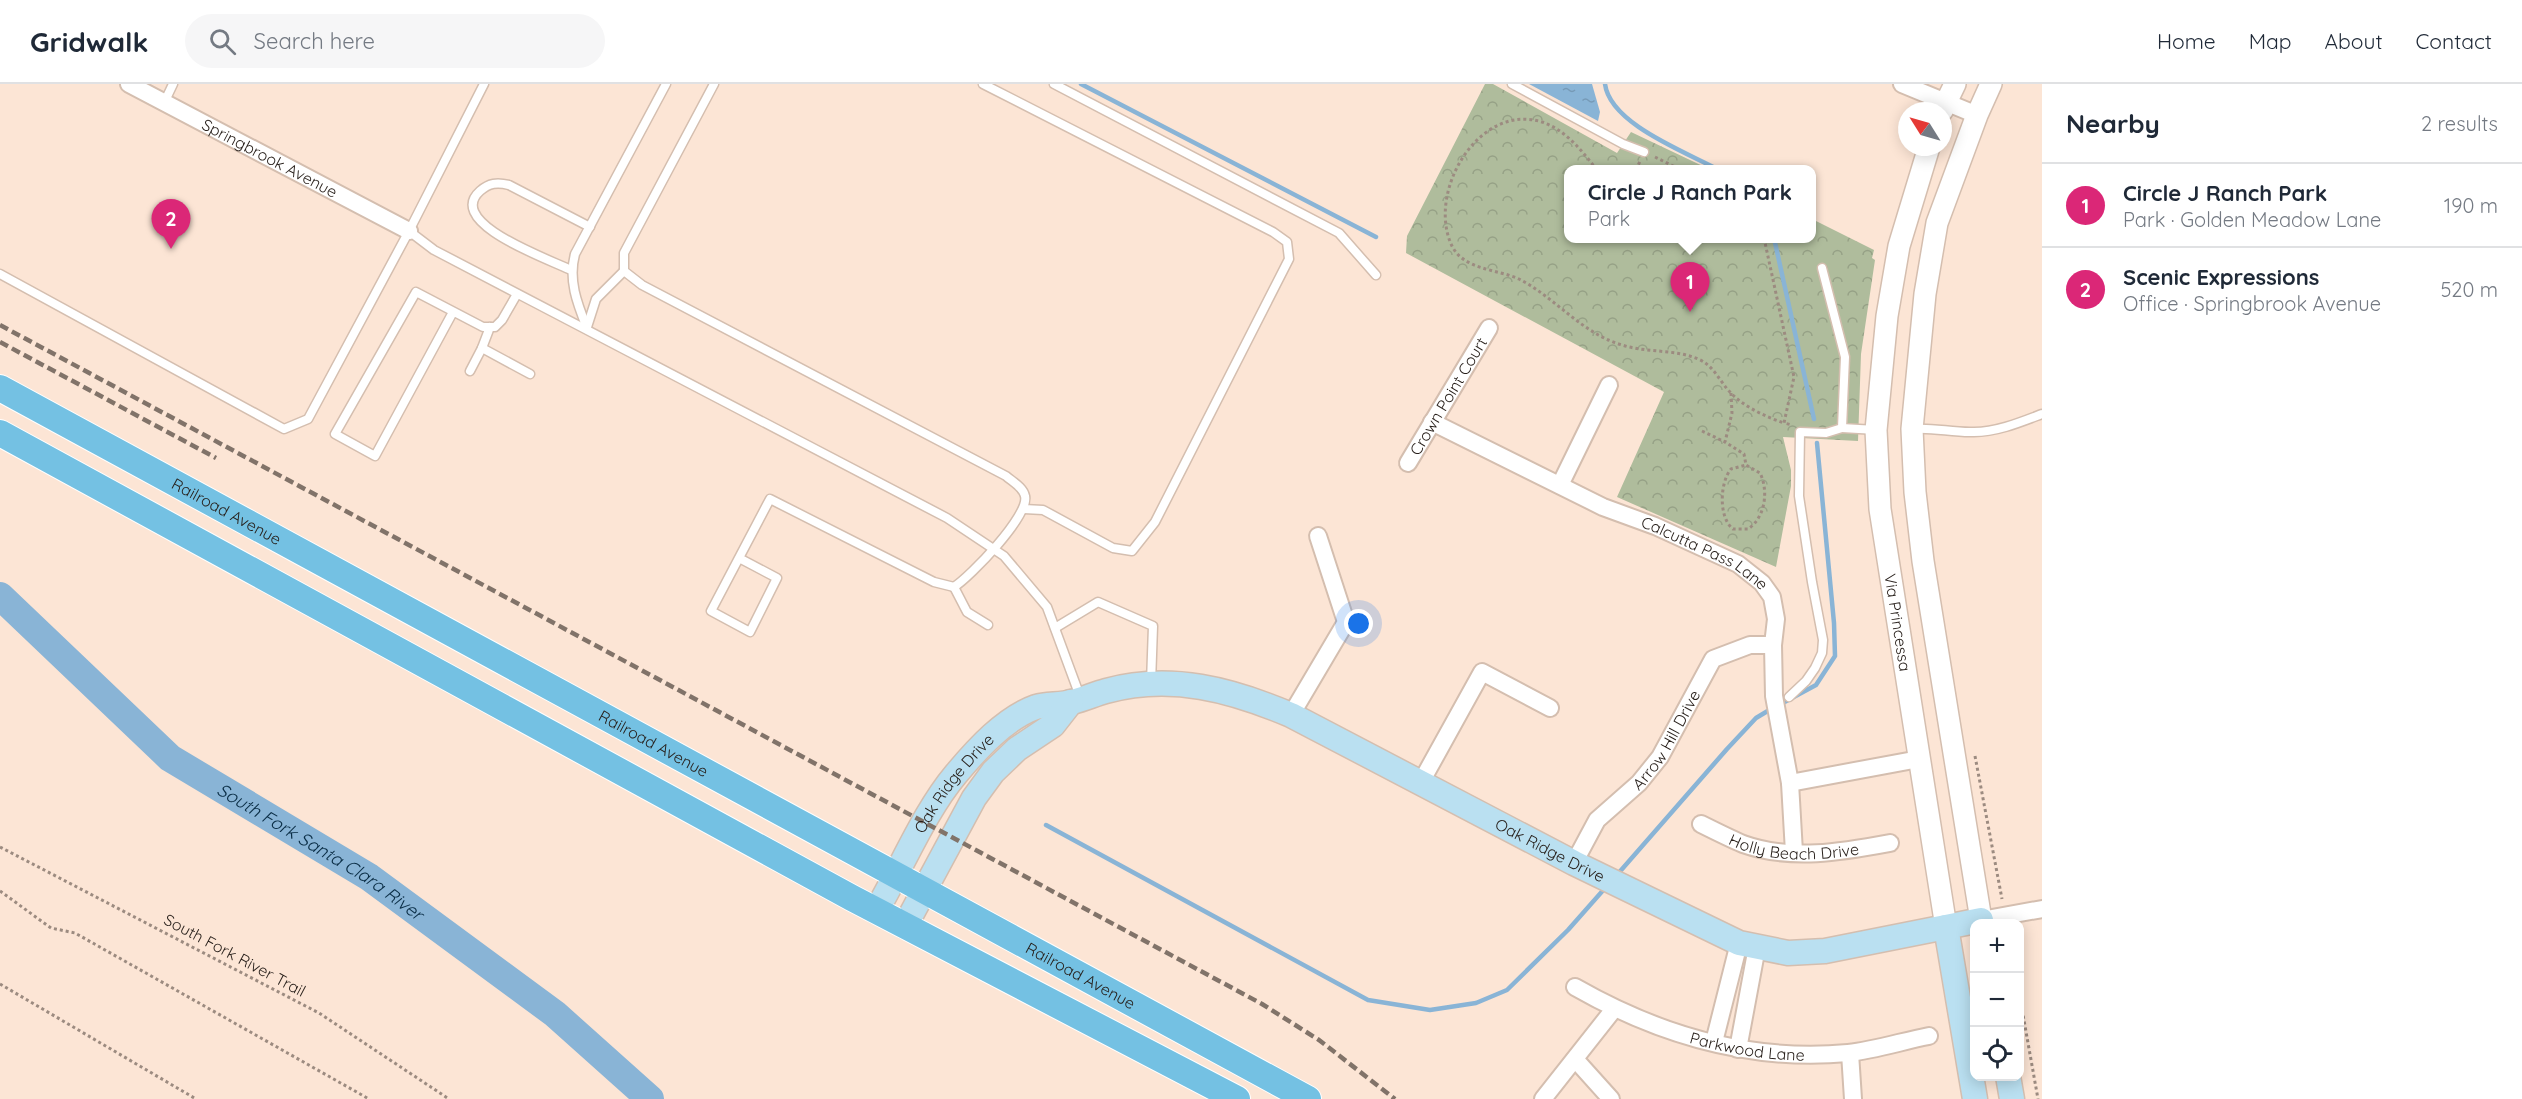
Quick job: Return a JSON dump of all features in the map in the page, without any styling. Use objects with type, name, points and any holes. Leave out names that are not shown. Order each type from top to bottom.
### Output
[{"type":"main road","name":"Railroad Avenue","points":[[0,388],[1308,1099]]},
{"type":"main road","points":[[0,433],[876,911],[1237,1099]]},
{"type":"main road","name":"Oak Ridge Drive","points":[[876,911],[939,799],[977,751],[1003,726],[1035,707],[1076,701],[1108,690],[1151,683],[1214,688],[1246,696],[1292,715],[1574,863],[1748,945],[1788,953],[1825,951],[1970,924]]},
{"type":"main road","name":"Oak Ridge Drive","points":[[905,926],[974,798],[993,772],[1017,750],[1053,725],[1076,701]]},
{"type":"main road","name":"Via Princessa","points":[[1946,927],[1976,1099]]},
{"type":"main road","points":[[2009,1081],[2012,1099]]},
{"type":"street","name":"Springbrook Avenue","points":[[129,84],[409,231]]},
{"type":"street","points":[[1902,84],[1947,99],[1977,116]]},
{"type":"street","points":[[1981,919],[1923,561],[1912,429],[1925,294],[1937,223],[1991,84]]},
{"type":"street","name":"Via Princessa","points":[[1926,156],[1899,246],[1887,316],[1876,430],[1880,509],[1946,927]]},
{"type":"street","name":"Crown Point Court","points":[[1408,463],[1489,328]]},
{"type":"street","points":[[1560,485],[1609,385]]},
{"type":"street","name":"Calcutta Pass Lane","points":[[1432,422],[1602,507],[1655,526],[1738,564],[1762,583],[1772,597],[1776,619],[1773,645],[1781,696],[1780,728],[1790,783],[1794,852]]},
{"type":"street","points":[[1292,715],[1346,622],[1318,536]]},
{"type":"street","name":"Arrow Hill Drive","points":[[1574,863],[1597,820],[1639,783],[1660,756],[1713,659],[1750,645],[1773,645]]},
{"type":"street","points":[[1420,784],[1482,672],[1550,708]]},
{"type":"street","points":[[1790,783],[1919,759]]},
{"type":"street","name":"Holly Beach Drive","points":[[1701,824],[1744,844],[1794,852],[1829,854],[1890,843]]},
{"type":"street","name":"Oak Ridge Drive","points":[[1995,919],[2042,909]]},
{"type":"street","points":[[1714,1042],[1748,945]]},
{"type":"street","points":[[1738,1049],[1748,945]]},
{"type":"street","name":"Parkwood Lane","points":[[1575,987],[1614,1009],[1687,1038],[1770,1054],[1850,1053],[1929,1035]]},
{"type":"street","points":[[1543,1099],[1614,1009]]},
{"type":"street","points":[[1850,1053],[1853,1099]]},
{"type":"street","points":[[1575,1059],[1611,1099]]},
{"type":"lane","points":[[164,103],[173,84]]},
{"type":"lane","points":[[0,274],[284,429],[308,418],[409,231],[484,84]]},
{"type":"lane","points":[[587,328],[576,300],[571,270],[575,254],[666,84]]},
{"type":"lane","points":[[587,328],[596,299],[624,271],[624,253],[714,84]]},
{"type":"lane","points":[[983,84],[1273,232],[1287,242],[1289,259],[1155,522],[1132,551],[1113,548],[1043,510],[1024,509]]},
{"type":"lane","points":[[1054,84],[1339,233],[1376,275]]},
{"type":"lane","points":[[1512,84],[1623,144],[1644,152]]},
{"type":"lane","points":[[571,270],[486,229],[475,218],[471,206],[475,196],[485,187],[496,182],[509,185],[590,227]]},
{"type":"lane","points":[[409,231],[434,250],[947,518],[1004,556],[1047,607],[1076,701]]},
{"type":"lane","points":[[1822,268],[1845,357],[1842,428]]},
{"type":"lane","points":[[624,271],[642,285],[1006,476],[1022,489],[1026,498],[1024,509],[992,549],[968,578],[954,587],[934,582],[770,500],[739,558],[711,611],[750,632],[777,578],[739,558]]},
{"type":"lane","points":[[453,312],[375,456],[335,434],[416,291],[483,327],[495,327],[518,294]]},
{"type":"lane","points":[[470,371],[490,327]]},
{"type":"lane","points":[[482,348],[530,374]]},
{"type":"lane","points":[[1912,429],[1975,432],[1994,429],[2042,414]]},
{"type":"lane","points":[[1781,696],[1806,681],[1822,653],[1823,640],[1799,496],[1800,432],[1826,433],[1842,428],[1876,430]]},
{"type":"lane","points":[[954,587],[967,612],[988,625]]},
{"type":"lane","points":[[1055,628],[1098,602],[1154,626],[1151,683]]},
{"type":"path","points":[[1593,165],[1569,138],[1543,123],[1515,120],[1491,127],[1461,161],[1448,190],[1445,214],[1452,246],[1469,262],[1522,281],[1579,323],[1606,339],[1623,346],[1685,355],[1706,362],[1731,393],[1771,418],[1797,426]]},
{"type":"path","points":[[1644,152],[1670,165]]},
{"type":"path","points":[[1765,243],[1794,376],[1794,386],[1784,423]]},
{"type":"path","points":[[1725,442],[1732,413],[1731,393]]},
{"type":"path","points":[[1702,431],[1744,454],[1746,465],[1760,473],[1763,479],[1762,512],[1754,525],[1748,529],[1732,529],[1725,520],[1724,481],[1731,469],[1746,465]]},
{"type":"path","name":"South Fork River Trail","points":[[0,847],[319,1013],[370,1044],[449,1099]]},
{"type":"path","points":[[0,891],[51,928],[75,933],[369,1099]]},
{"type":"path","points":[[0,984],[196,1099]]},
{"type":"path","points":[[2024,1025],[2038,1099]]},
{"type":"green space","points":[[1485,84],[1493,84],[1617,153],[1631,132],[1701,165],[1564,165],[1564,243],[1816,243],[1816,221],[1874,250],[1872,258],[1875,260],[1861,354],[1858,441],[1783,437],[1791,470],[1791,486],[1776,567],[1617,497],[1664,392],[1406,253],[1407,236]]},
{"type":"water","points":[[1529,84],[1592,84],[1600,112],[1598,121]]},
{"type":"waterway","points":[[1081,84],[1376,237]]},
{"type":"waterway","points":[[1605,84],[1610,98],[1620,112],[1635,124],[1709,165]]},
{"type":"waterway","points":[[1775,243],[1814,419]]},
{"type":"waterway","points":[[1779,705],[1816,685],[1835,656],[1817,443]]},
{"type":"waterway","name":"South Fork Santa Clara River","points":[[0,596],[170,758],[369,877],[555,1014],[650,1099]]},
{"type":"waterway","points":[[1616,876],[1727,749],[1756,718],[1771,709]]},
{"type":"waterway","points":[[1046,825],[1368,1000],[1430,1010],[1476,1003],[1507,990],[1568,930],[1606,887]]},
{"type":"railway","points":[[0,325],[1262,1004],[1319,1040],[1395,1099]]},
{"type":"railway","points":[[0,342],[216,458]]},
{"type":"place","name":"Scenic Expressions","points":[[171,249]]},
{"type":"place","name":"Circle J Ranch Park","points":[[1690,312]]}]
